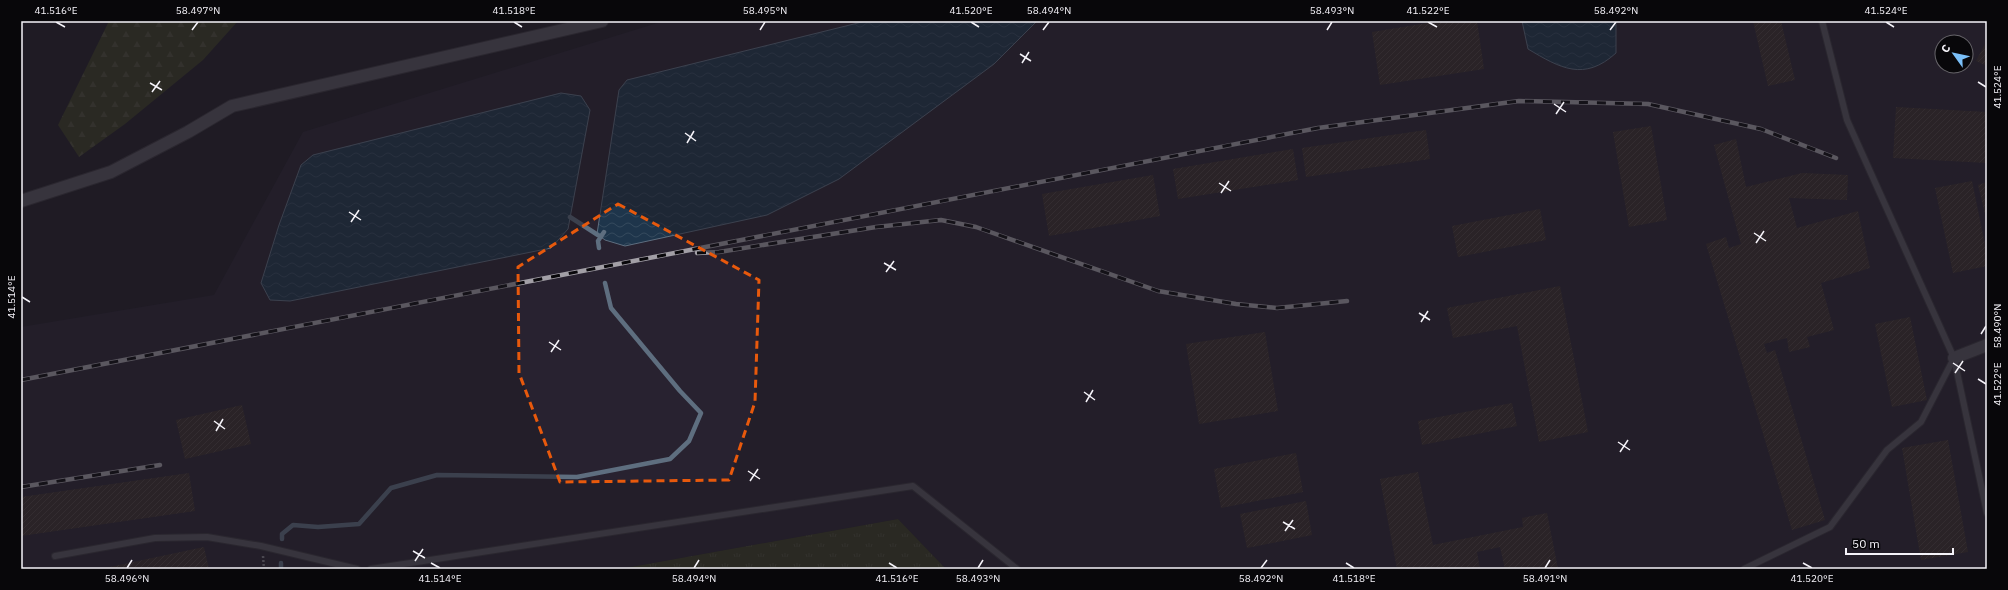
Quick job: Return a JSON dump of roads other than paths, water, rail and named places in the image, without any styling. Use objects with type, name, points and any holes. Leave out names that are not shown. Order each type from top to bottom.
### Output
[{"type":"street","points":[[21,201],[111,172],[188,132],[232,106],[602,21]]},
{"type":"street","points":[[1954,358],[1987,345]]},
{"type":"lane","points":[[1822,21],[1847,120],[1954,358],[1987,513]]},
{"type":"lane","points":[[1744,569],[1830,527],[1887,450],[1921,422],[1954,358]]},
{"type":"lane","points":[[371,569],[914,486],[1017,569]]},
{"type":"lane","points":[[55,556],[156,538],[206,537],[261,546],[357,569]]},
{"type":"water","points":[[866,21],[1037,21],[994,64],[839,179],[767,215],[625,246],[605,240],[597,234],[619,90],[627,80]]},
{"type":"water","points":[[1522,21],[1616,21],[1616,53],[1604,62],[1593,67],[1572,69],[1561,66],[1528,49]]},
{"type":"water","points":[[561,93],[581,96],[590,110],[568,229],[551,248],[290,301],[270,300],[261,283],[279,225],[301,165],[313,155]]},
{"type":"waterway","points":[[570,217],[601,237]]},
{"type":"waterway","points":[[599,248],[598,241],[604,232]]},
{"type":"waterway","points":[[282,539],[282,534],[293,525],[318,527],[359,524],[391,488],[437,475],[577,477],[670,459],[689,441],[701,413],[680,391],[611,308],[605,283]]},
{"type":"waterway","points":[[281,563],[281,569]]},
{"type":"railway","points":[[21,380],[1318,128],[1519,101],[1648,104],[1761,129],[1836,158]]},
{"type":"railway","points":[[697,253],[719,252],[876,227],[941,220],[976,227],[1158,291],[1236,304],[1277,308],[1347,301]]},
{"type":"railway","points":[[21,487],[160,465]]}]
